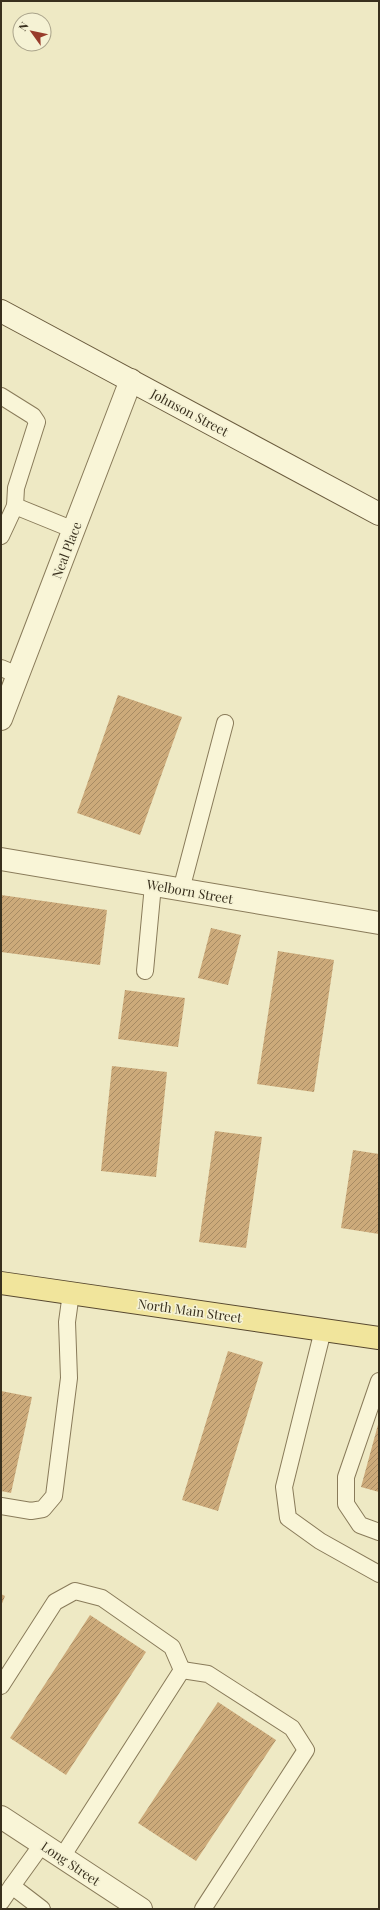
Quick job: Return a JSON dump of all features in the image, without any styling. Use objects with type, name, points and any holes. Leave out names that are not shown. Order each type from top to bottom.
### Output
[{"type":"main road","name":"North Main Street","points":[[1,1283],[379,1338]]},
{"type":"street","name":"Johnson Street","points":[[1,311],[379,514]]},
{"type":"street","name":"Neal Place","points":[[1,719],[10,671],[74,530],[131,380]]},
{"type":"street","name":"Welborn Street","points":[[1,859],[379,923]]},
{"type":"street","name":"Long Street","points":[[1,1817],[141,1909]]},
{"type":"lane","points":[[1,396],[33,416],[37,422],[16,488],[15,506],[1,536]]},
{"type":"lane","points":[[15,506],[74,530]]},
{"type":"lane","points":[[181,890],[225,723]]},
{"type":"lane","points":[[145,971],[153,885]]},
{"type":"lane","points":[[1,1506],[31,1511],[43,1509],[54,1496],[69,1378],[67,1322],[71,1293]]},
{"type":"lane","points":[[323,1330],[284,1487],[288,1518],[320,1541],[379,1574]]},
{"type":"lane","points":[[379,1381],[346,1477],[346,1504],[360,1525],[379,1532]]},
{"type":"lane","points":[[1,1686],[55,1602],[75,1591],[102,1598],[172,1647],[182,1670]]},
{"type":"lane","points":[[62,1857],[182,1670]]},
{"type":"lane","points":[[182,1670],[208,1674],[292,1728],[306,1750],[203,1909]]},
{"type":"lane","points":[[1,1902],[42,1844]]},
{"type":"lane","points":[[12,1886],[42,1909]]},
{"type":"building","points":[[118,695],[182,717],[140,835],[77,813]]},
{"type":"building","points":[[1,895],[107,910],[100,965],[1,952]]},
{"type":"building","points":[[211,928],[241,935],[228,985],[198,978]]},
{"type":"building","points":[[278,951],[334,960],[314,1092],[257,1084]]},
{"type":"building","points":[[125,990],[185,998],[178,1047],[118,1039]]},
{"type":"building","points":[[112,1066],[167,1072],[156,1177],[101,1171]]},
{"type":"building","points":[[215,1131],[262,1137],[246,1248],[199,1242]]},
{"type":"building","points":[[353,1150],[379,1154],[379,1234],[341,1228]]},
{"type":"building","points":[[228,1351],[263,1362],[218,1511],[182,1500]]},
{"type":"building","points":[[1,1391],[32,1397],[11,1493],[1,1491]]},
{"type":"building","points":[[379,1421],[379,1492],[361,1487]]},
{"type":"building","points":[[1,1594],[5,1596],[1,1606]]},
{"type":"building","points":[[90,1615],[146,1652],[66,1775],[10,1738]]},
{"type":"building","points":[[218,1702],[276,1740],[196,1861],[138,1823]]}]
